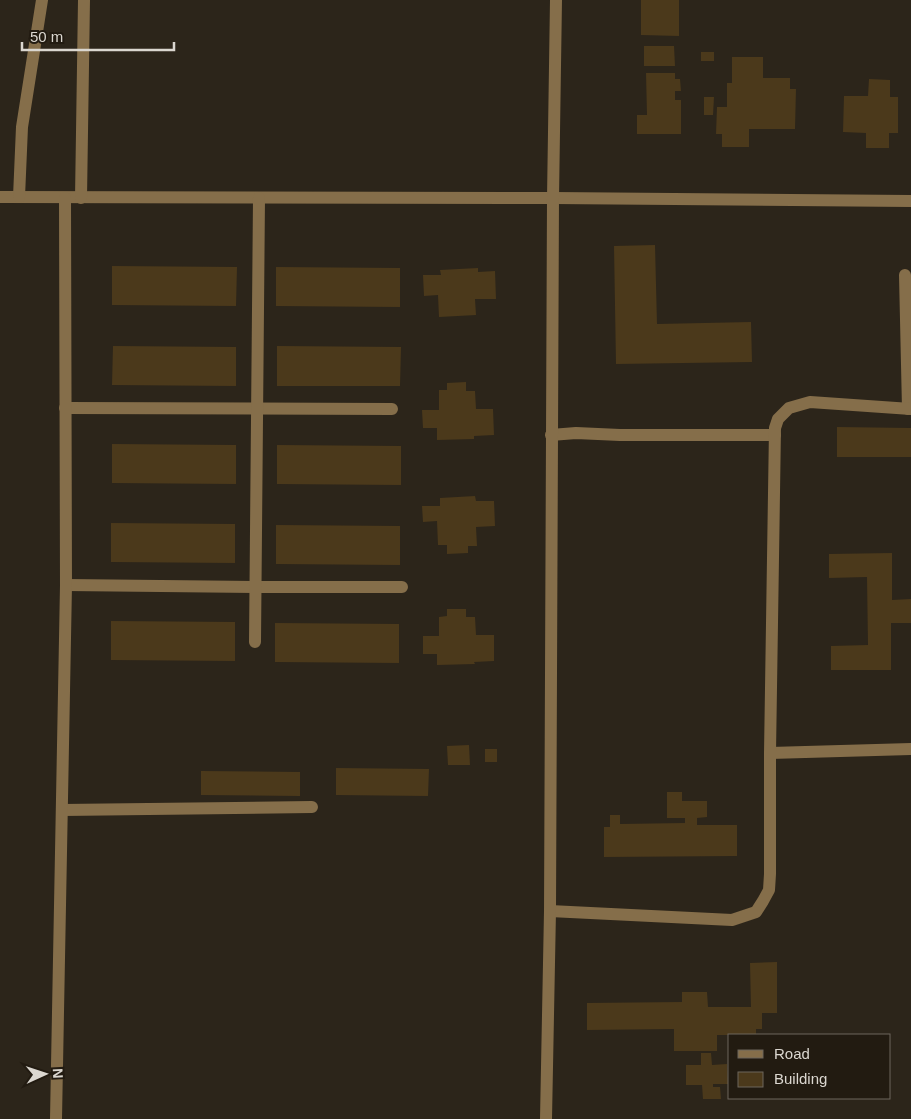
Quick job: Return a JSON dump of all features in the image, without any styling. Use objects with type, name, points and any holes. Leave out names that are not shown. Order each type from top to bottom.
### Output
[{"type":"street","points":[[19,197],[22,127],[42,0]]},
{"type":"street","points":[[81,198],[84,0]]},
{"type":"street","points":[[546,1119],[550,911],[553,166],[556,0]]},
{"type":"street","points":[[0,197],[911,201]]},
{"type":"street","points":[[56,1119],[66,585],[65,198]]},
{"type":"street","points":[[255,642],[259,198]]},
{"type":"street","points":[[550,911],[732,920],[756,912],[763,902],[769,890],[770,874],[775,428],[778,418],[789,408],[810,402],[909,409],[905,275]]},
{"type":"street","points":[[65,408],[392,409]]},
{"type":"street","points":[[552,435],[576,433],[620,435],[775,435]]},
{"type":"street","points":[[66,585],[402,587]]},
{"type":"street","points":[[770,753],[911,750]]},
{"type":"street","points":[[62,810],[312,807]]},
{"type":"building","points":[[641,0],[679,0],[679,36],[641,35]]},
{"type":"building","points":[[644,46],[674,46],[675,66],[644,66]]},
{"type":"building","points":[[701,52],[714,52],[714,61],[701,61]]},
{"type":"building","points":[[732,57],[763,57],[763,78],[790,78],[790,89],[796,89],[795,129],[749,129],[749,147],[722,147],[722,134],[716,134],[717,107],[727,107],[727,83],[732,83]]},
{"type":"building","points":[[646,73],[675,73],[675,79],[680,79],[681,91],[675,91],[675,100],[681,100],[681,134],[637,134],[637,115],[647,115]]},
{"type":"building","points":[[869,79],[890,80],[890,97],[898,97],[898,133],[889,133],[889,148],[866,148],[866,133],[843,132],[844,96],[868,96]]},
{"type":"building","points":[[704,97],[714,97],[713,115],[704,115]]},
{"type":"building","points":[[655,245],[657,324],[751,322],[752,362],[616,364],[614,246]]},
{"type":"building","points":[[112,266],[237,267],[236,306],[112,305]]},
{"type":"building","points":[[276,267],[400,268],[400,307],[276,306]]},
{"type":"building","points":[[478,268],[478,272],[495,271],[496,299],[475,299],[476,315],[439,317],[438,295],[424,296],[423,275],[441,275],[440,270]]},
{"type":"building","points":[[113,346],[236,347],[236,386],[112,385]]},
{"type":"building","points":[[277,346],[401,347],[400,386],[277,386]]},
{"type":"building","points":[[466,382],[466,391],[475,391],[476,409],[493,409],[494,435],[474,436],[474,439],[437,440],[437,428],[423,428],[422,410],[439,410],[439,390],[447,390],[447,383]]},
{"type":"building","points":[[837,427],[911,428],[911,457],[837,457]]},
{"type":"building","points":[[112,444],[236,445],[236,484],[112,483]]},
{"type":"building","points":[[277,445],[401,446],[401,485],[277,484]]},
{"type":"building","points":[[475,496],[476,501],[494,501],[495,526],[476,527],[477,546],[468,546],[468,553],[447,554],[447,545],[438,545],[437,521],[423,522],[422,506],[440,506],[440,498]]},
{"type":"building","points":[[111,523],[235,524],[235,563],[111,562]]},
{"type":"building","points":[[276,525],[400,526],[400,565],[276,564]]},
{"type":"building","points":[[892,553],[892,600],[911,599],[911,623],[891,623],[891,670],[831,670],[831,646],[868,645],[867,577],[829,578],[829,554]]},
{"type":"building","points":[[447,609],[466,609],[466,617],[475,617],[476,635],[494,635],[494,661],[474,662],[475,664],[437,665],[437,654],[423,654],[423,636],[439,636],[439,617],[447,616]]},
{"type":"building","points":[[111,621],[235,622],[235,661],[111,660]]},
{"type":"building","points":[[275,623],[399,624],[399,663],[275,662]]},
{"type":"building","points":[[469,745],[470,765],[448,765],[447,746]]},
{"type":"building","points":[[485,749],[497,749],[497,762],[485,762]]},
{"type":"building","points":[[336,768],[429,769],[428,796],[336,795]]},
{"type":"building","points":[[201,771],[300,772],[300,796],[201,795]]},
{"type":"building","points":[[667,792],[682,792],[682,801],[707,801],[707,817],[697,818],[697,825],[737,825],[737,856],[604,857],[604,827],[610,827],[610,815],[620,815],[620,824],[685,823],[685,818],[667,818]]},
{"type":"building","points":[[777,962],[777,1013],[762,1013],[762,1029],[756,1029],[756,1034],[717,1035],[717,1051],[674,1051],[674,1029],[587,1030],[587,1003],[682,1002],[682,992],[707,992],[708,1007],[751,1007],[750,963]]},
{"type":"building","points":[[701,1053],[711,1053],[712,1065],[727,1064],[728,1084],[713,1084],[713,1087],[720,1087],[721,1099],[703,1099],[702,1085],[686,1085],[686,1065],[701,1065]]}]
